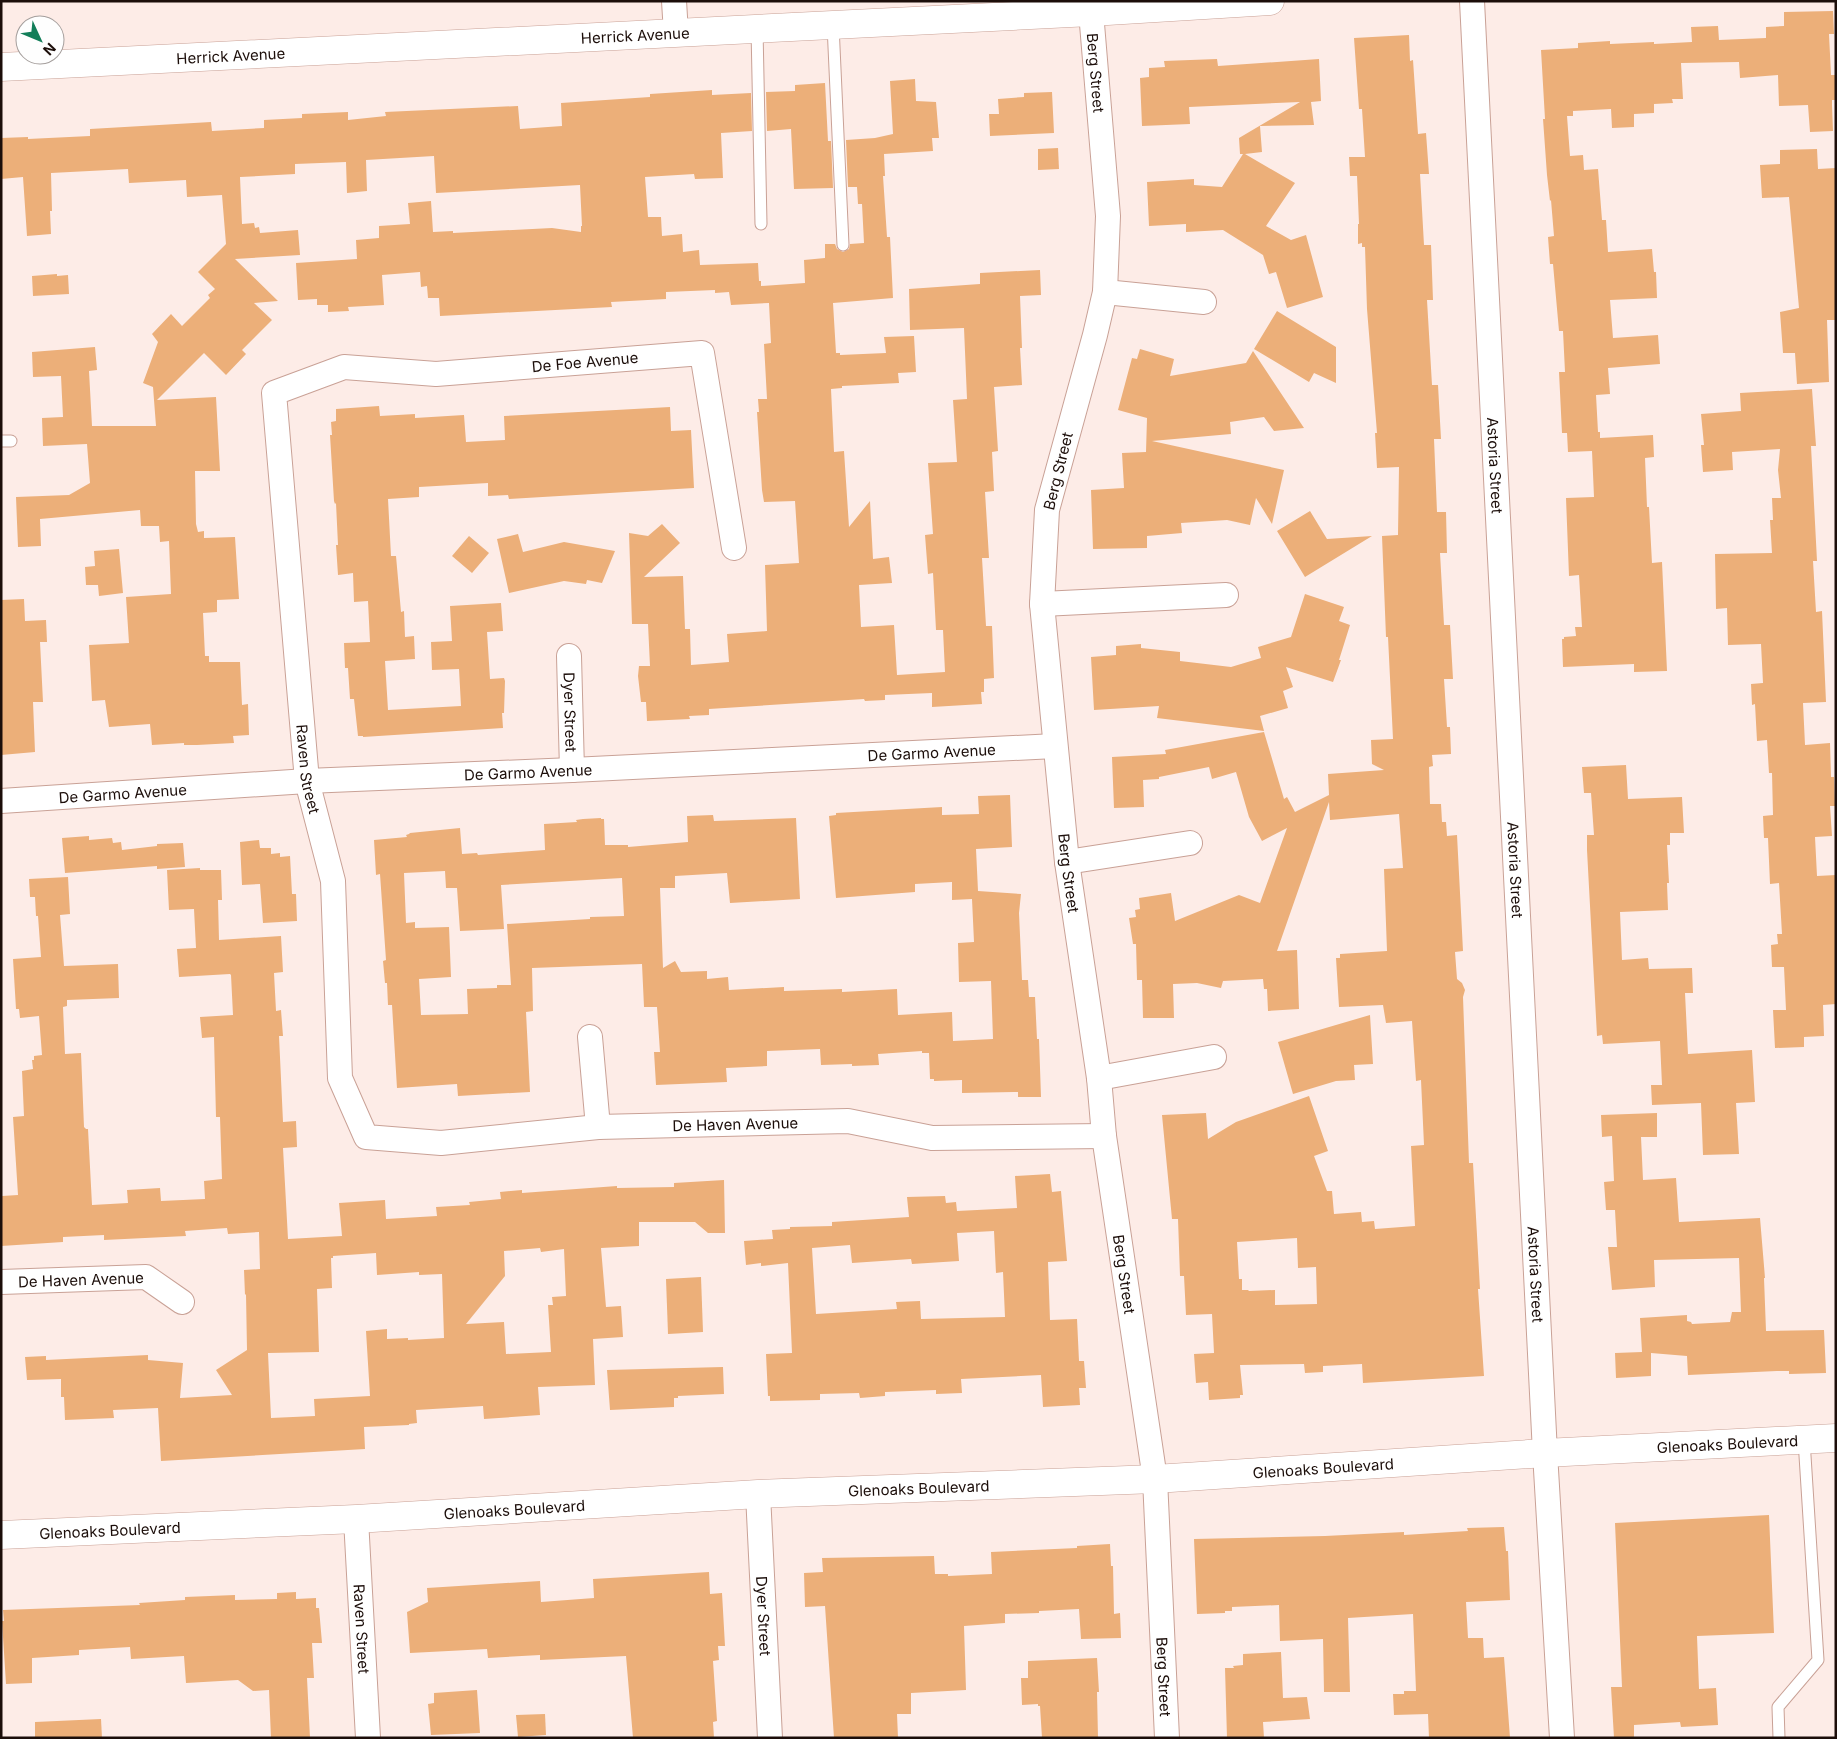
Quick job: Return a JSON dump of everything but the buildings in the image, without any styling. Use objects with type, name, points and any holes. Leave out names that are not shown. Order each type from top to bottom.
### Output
[{"type":"main road","name":"Herrick Avenue","points":[[1,67],[1091,12],[1270,1]]},
{"type":"main road","name":"Glenoaks Boulevard","points":[[1,1535],[356,1519],[758,1494],[1155,1479],[1544,1453],[1836,1438]]},
{"type":"street","points":[[674,1],[676,33]]},
{"type":"street","name":"Astoria Street","points":[[1472,1],[1544,1453],[1562,1738]]},
{"type":"street","name":"Berg Street","points":[[1091,12],[1108,216],[1105,292],[1047,510],[1042,604],[1067,862],[1099,1078],[1104,1136],[1155,1479],[1167,1738]]},
{"type":"street","points":[[1105,292],[1204,302]]},
{"type":"street","name":"De Foe Avenue","points":[[274,393],[344,368],[436,374],[702,353],[734,548]]},
{"type":"street","name":"Raven Street","points":[[274,393],[307,781],[333,881],[340,1078],[366,1137]]},
{"type":"street","points":[[1042,604],[1226,595]]},
{"type":"street","name":"Dyer Street","points":[[569,656],[572,770]]},
{"type":"street","name":"De Garmo Avenue","points":[[1,801],[307,781],[1055,746]]},
{"type":"street","points":[[1067,862],[1190,843]]},
{"type":"street","points":[[590,1037],[598,1128]]},
{"type":"street","points":[[1099,1078],[1214,1057]]},
{"type":"street","name":"De Haven Avenue","points":[[366,1137],[441,1143],[598,1128],[848,1121],[932,1138],[1104,1136]]},
{"type":"street","name":"De Haven Avenue","points":[[1,1282],[146,1277],[182,1302]]},
{"type":"street","name":"Dyer Street","points":[[758,1494],[770,1738]]},
{"type":"street","name":"Raven Street","points":[[356,1519],[368,1738]]},
{"type":"lane","points":[[834,25],[843,245]]},
{"type":"lane","points":[[757,29],[761,224]]},
{"type":"lane","points":[[1779,1738],[1778,1707],[1818,1660],[1804,1440]]}]
